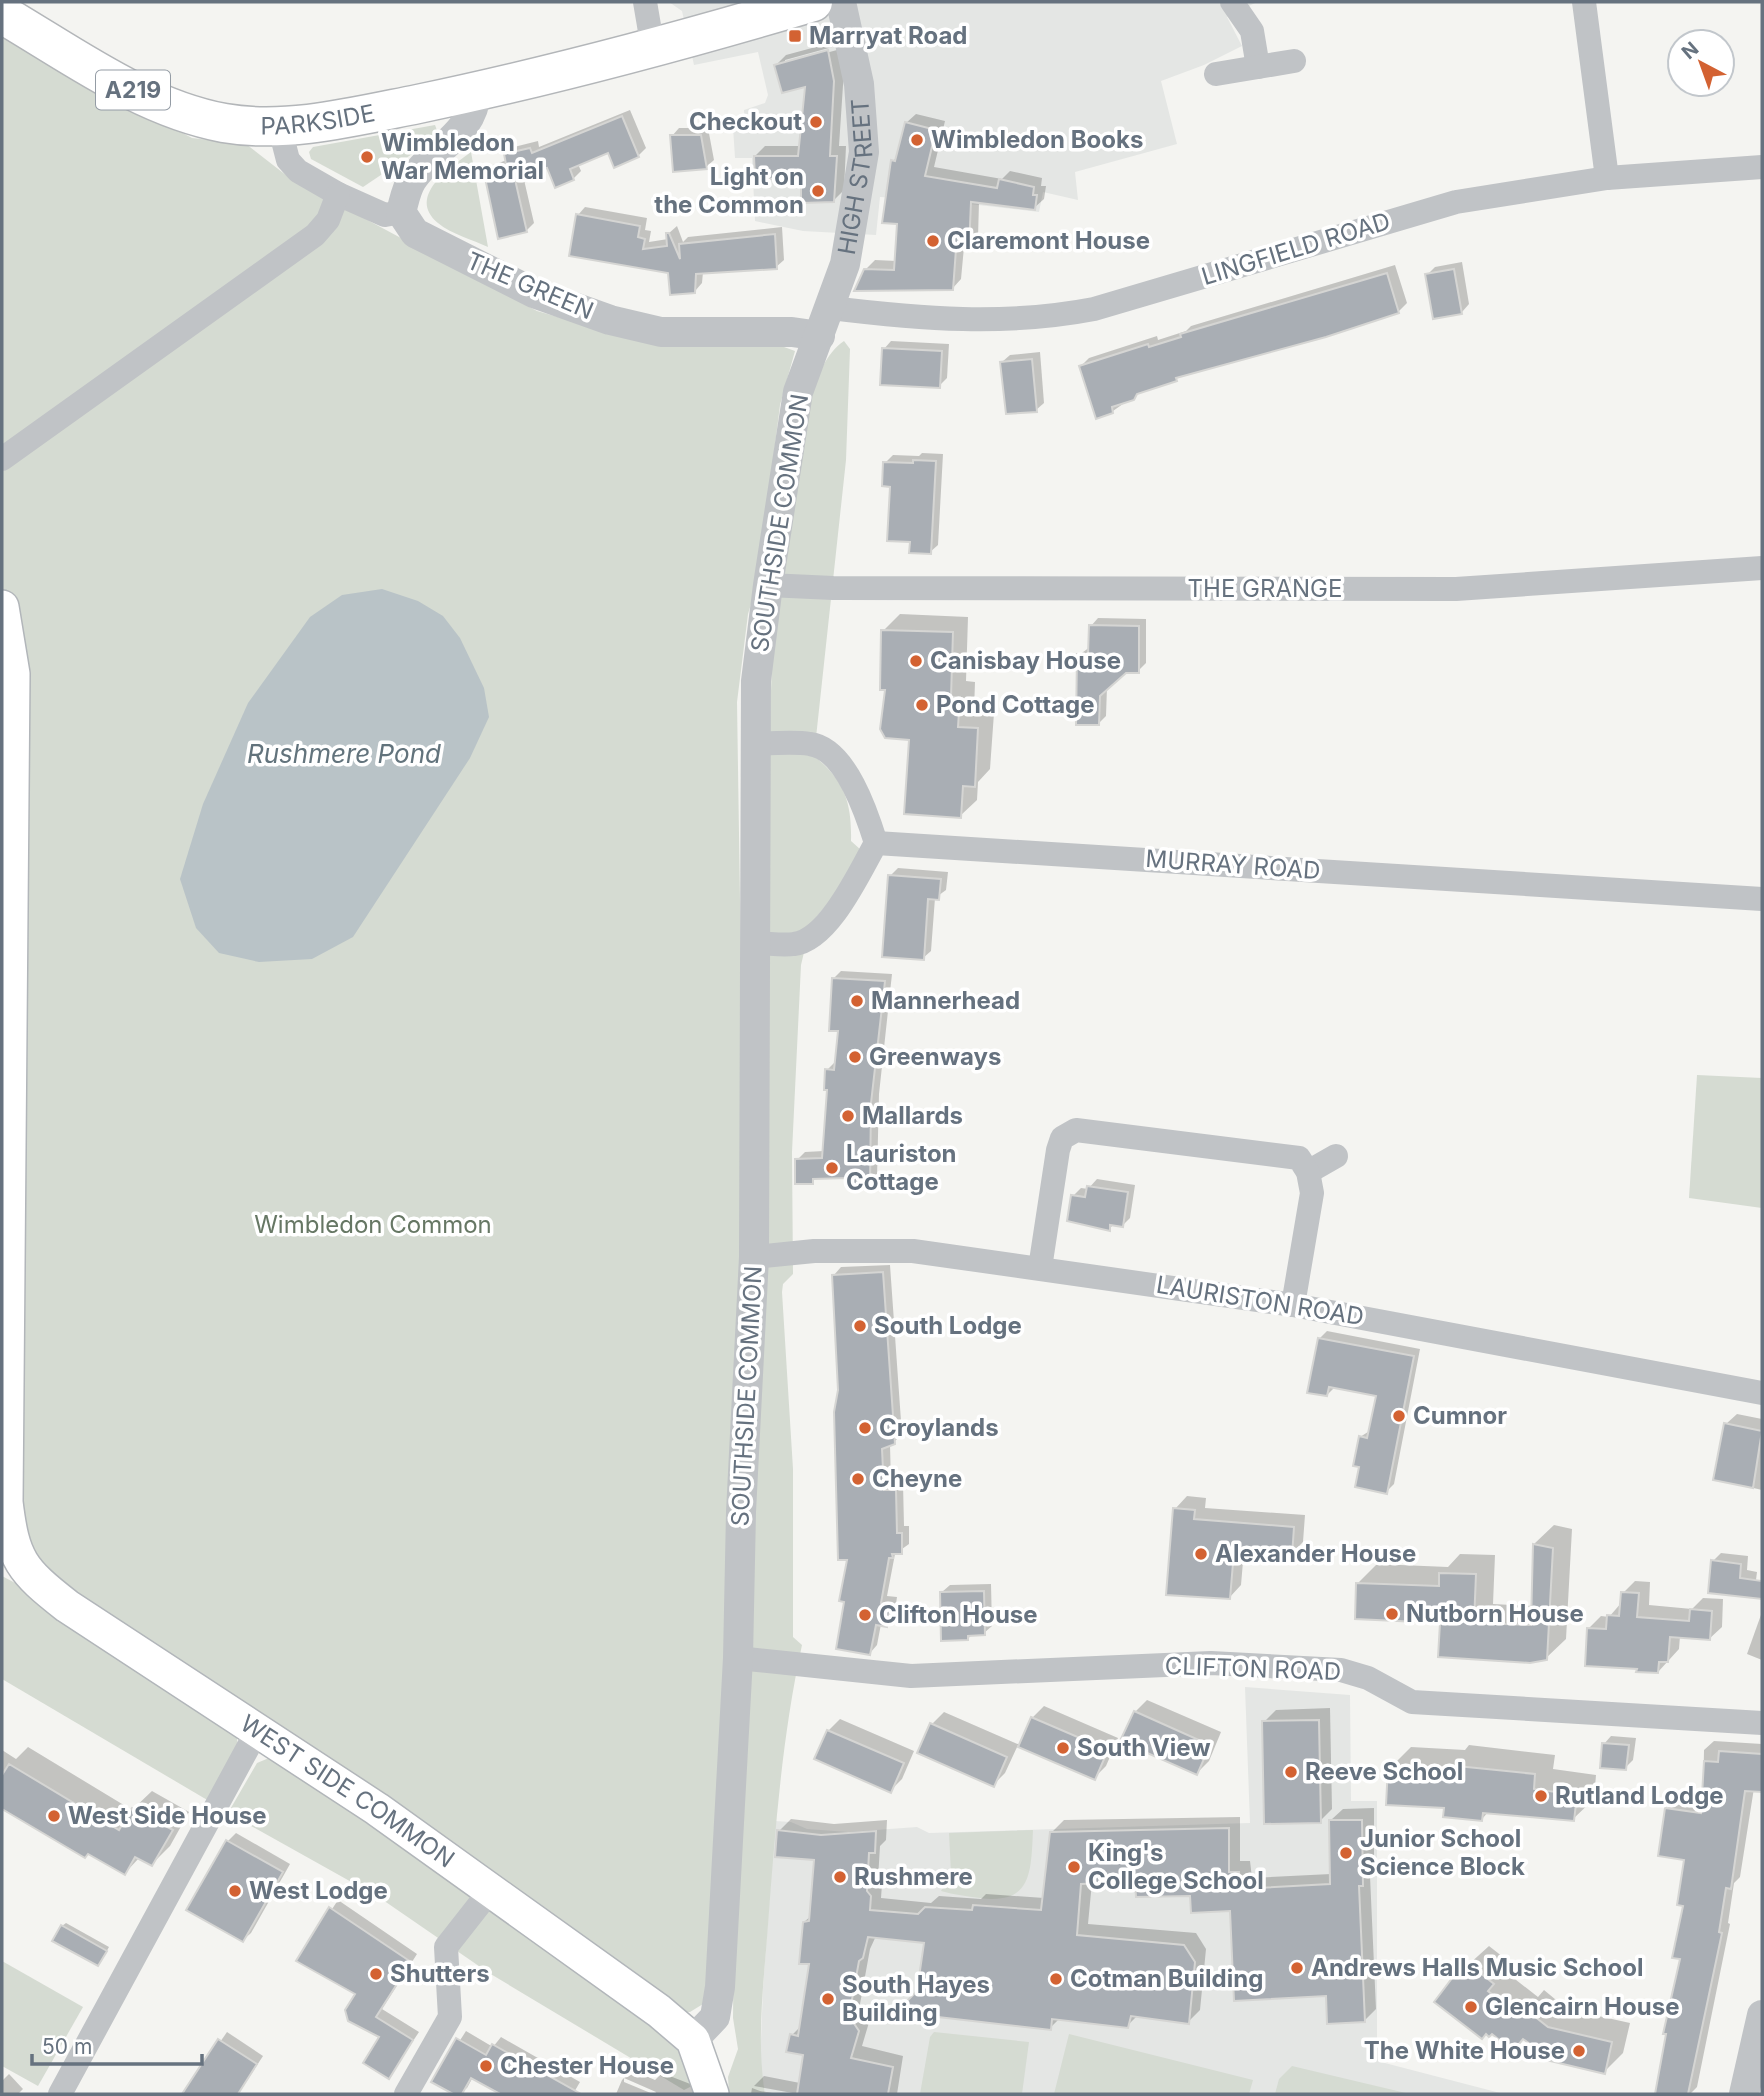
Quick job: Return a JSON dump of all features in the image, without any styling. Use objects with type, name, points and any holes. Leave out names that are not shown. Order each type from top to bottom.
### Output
[{"type":"main road","name":"A219","points":[[653,49],[813,2]]},
{"type":"main road","name":"PARKSIDE","points":[[2,14],[143,96],[187,114],[225,123],[279,125],[371,113],[476,92],[653,49]]},
{"type":"main road","points":[[2,607],[13,674],[6,1502],[8,1552]]},
{"type":"main road","name":"WEST SIDE COMMON","points":[[8,1552],[41,1586],[67,1606],[377,1810],[609,1975],[693,2040]]},
{"type":"main road","points":[[693,2040],[712,2094]]},
{"type":"street","points":[[645,2],[653,49]]},
{"type":"street","name":"HIGH STREET","points":[[831,308],[850,241],[865,141],[852,41],[841,2]]},
{"type":"street","points":[[1232,2],[1252,31],[1258,67]]},
{"type":"street","points":[[1584,2],[1607,178]]},
{"type":"street","points":[[1216,74],[1294,61]]},
{"type":"street","points":[[279,125],[288,160],[298,171],[338,194],[385,215],[401,212],[411,182],[463,128],[475,108],[476,92]]},
{"type":"street","name":"LINGFIELD ROAD","points":[[831,308],[989,321],[1047,318],[1094,309],[1456,202],[1607,178],[1762,167]]},
{"type":"street","points":[[2,458],[315,235],[328,220],[338,194]]},
{"type":"street","name":"THE GREEN","points":[[401,212],[415,233],[534,293],[610,320],[661,332],[792,332],[820,336]]},
{"type":"street","name":"SOUTHSIDE COMMON","points":[[693,2040],[715,2017],[720,1987],[738,1658],[741,1512],[754,1257],[756,681],[768,585],[799,392],[831,308]]},
{"type":"street","name":"THE GRANGE","points":[[768,585],[833,588],[1456,589],[1762,568]]},
{"type":"street","points":[[755,943],[797,944],[819,932],[876,843],[863,799],[836,761],[823,748],[812,744],[756,743]]},
{"type":"street","name":"MURRAY ROAD","points":[[876,843],[1762,899]]},
{"type":"street","points":[[1040,1268],[1058,1150],[1062,1138],[1076,1130],[1299,1158],[1308,1172],[1312,1193],[1293,1304]]},
{"type":"street","points":[[1308,1172],[1336,1156]]},
{"type":"street","name":"LAURISTON ROAD","points":[[754,1257],[814,1251],[913,1251],[1040,1268],[1293,1304],[1762,1393]]},
{"type":"street","name":"CLIFTON ROAD","points":[[738,1658],[911,1676],[1211,1663],[1341,1670],[1368,1678],[1412,1702],[1762,1723]]},
{"type":"street","points":[[60,2094],[257,1731]]},
{"type":"street","points":[[407,2094],[450,2017],[446,1947],[490,1891]]},
{"type":"street","points":[[1744,2094],[1762,2015]]},
{"type":"shaded area","points":[[669,2],[1257,2],[1227,17],[1242,46],[1204,65],[1161,81],[1177,144],[1075,172],[1078,200],[1043,192],[1039,212],[880,197],[876,235],[803,231],[755,221],[752,158],[735,158],[733,127],[745,125],[744,110],[765,103],[768,95],[758,52],[694,65],[682,11]]},
{"type":"shaded area","name":"King's College School","points":[[1245,1687],[1350,1695],[1351,1801],[1377,1801],[1377,2040],[1381,2062],[1504,2094],[765,2094],[760,2065],[775,1821],[791,1822],[807,1829],[848,1832],[917,1827],[929,1833],[1250,1823]]},
{"type":"green space","name":"Wimbledon Common","points":[[2,32],[78,78],[192,138],[246,144],[291,179],[537,311],[614,333],[738,346],[784,347],[795,351],[780,405],[758,581],[748,614],[737,702],[745,1229],[708,1987],[703,2004],[690,2012],[679,2012],[67,1596],[2,1537]]},
{"type":"green space","points":[[435,125],[439,136],[363,187],[311,159],[309,152],[313,147]]},
{"type":"green space","points":[[471,152],[488,247],[443,227],[429,213],[427,203],[435,183]]},
{"type":"green space","points":[[844,341],[850,349],[846,460],[814,756],[833,774],[844,793],[850,815],[851,841],[861,850],[831,900],[811,923],[801,965],[792,1152],[793,1274],[783,1284],[782,1292],[793,1469],[793,1637],[802,1645],[784,1749],[773,1855],[762,2010],[761,2052],[765,2094],[729,2094],[728,2077],[738,2049],[733,2018],[734,1908],[772,658],[809,398],[827,359]]},
{"type":"green space","points":[[1697,1075],[1762,1078],[1762,1208],[1689,1198]]},
{"type":"green space","points":[[2,1576],[32,1592],[228,1724],[237,1738],[238,1749],[209,1801],[2,1679]]},
{"type":"green space","points":[[269,1758],[283,1758],[528,1935],[540,1947],[567,1959],[672,2037],[686,2061],[692,2086],[684,2090],[489,1973],[380,1898],[228,1813],[257,1763]]},
{"type":"green space","points":[[1033,1830],[1029,1872],[1019,1891],[997,1899],[941,1891],[951,1873],[949,1833]]},
{"type":"green space","points":[[2,1961],[83,2007],[38,2086],[2,2066]]},
{"type":"green space","points":[[934,2032],[1029,2042],[1022,2094],[920,2094],[930,2037]]},
{"type":"green space","points":[[1069,2034],[1253,2080],[1249,2094],[1054,2094]]},
{"type":"green space","points":[[1292,2066],[1410,2094],[1275,2094],[1279,2079]]},
{"type":"water","name":"Rushmere Pond","points":[[382,589],[418,601],[443,616],[460,638],[484,688],[489,717],[470,758],[353,937],[312,959],[259,962],[219,953],[196,928],[180,879],[203,804],[248,703],[310,617],[342,595]]},
{"type":"building","points":[[828,50],[834,81],[830,156],[837,156],[834,202],[801,203],[801,179],[755,179],[754,156],[798,156],[805,87],[782,93],[774,65]]},
{"type":"building","points":[[622,116],[639,157],[614,168],[608,153],[570,169],[574,180],[555,188],[547,168],[514,175],[527,232],[498,239],[484,173],[506,164],[504,154],[530,148],[532,153]]},
{"type":"building","points":[[905,122],[936,130],[925,176],[997,188],[999,179],[1034,187],[1033,195],[1037,195],[1035,210],[971,202],[969,249],[956,249],[953,290],[854,291],[864,269],[894,270],[897,224],[882,223],[891,160],[895,161]]},
{"type":"building","points":[[670,135],[701,135],[707,169],[673,172]]},
{"type":"building","points":[[576,214],[640,226],[638,237],[645,239],[643,249],[667,246],[666,233],[669,233],[680,259],[679,244],[775,234],[777,269],[696,274],[695,293],[670,295],[668,273],[569,256]]},
{"type":"building","points":[[1454,269],[1462,314],[1433,319],[1425,274]]},
{"type":"building","points":[[1387,273],[1399,313],[1326,337],[1176,378],[1177,381],[1137,394],[1134,400],[1112,407],[1113,413],[1096,419],[1079,366]]},
{"type":"building","points":[[882,348],[942,351],[940,388],[880,385]]},
{"type":"building","points":[[1032,359],[1037,412],[1006,414],[1000,362]]},
{"type":"building","points":[[913,460],[936,461],[931,554],[909,553],[910,542],[887,541],[890,487],[882,486],[883,462],[913,463]]},
{"type":"building","points":[[1089,625],[1139,626],[1139,673],[1126,673],[1100,696],[1099,725],[1076,725],[1077,654],[1088,654]]},
{"type":"building","points":[[881,630],[953,632],[951,697],[960,697],[958,727],[978,728],[975,787],[963,786],[961,818],[904,814],[909,740],[885,738],[880,729],[885,690],[880,690]]},
{"type":"building","points":[[888,875],[941,879],[939,900],[928,899],[924,960],[882,957]]},
{"type":"building","points":[[832,978],[885,981],[871,1103],[870,1188],[850,1189],[849,1178],[813,1179],[813,1184],[795,1184],[795,1159],[822,1158],[827,1090],[824,1090],[825,1069],[834,1070],[838,1031],[829,1031]]},
{"type":"building","points":[[1087,1186],[1128,1192],[1123,1227],[1110,1225],[1110,1231],[1067,1221],[1071,1195],[1085,1197]]},
{"type":"building","points":[[883,1272],[895,1444],[882,1449],[884,1490],[896,1490],[897,1533],[902,1533],[902,1554],[892,1554],[893,1558],[889,1558],[881,1603],[891,1605],[887,1627],[876,1625],[870,1655],[836,1649],[844,1602],[839,1601],[847,1560],[838,1560],[834,1412],[838,1390],[832,1275]]},
{"type":"building","name":"Cumnor","points":[[1318,1338],[1414,1356],[1387,1494],[1355,1487],[1359,1467],[1353,1466],[1359,1436],[1367,1438],[1376,1396],[1329,1387],[1327,1396],[1307,1393]]},
{"type":"building","points":[[1724,1423],[1762,1431],[1753,1488],[1713,1480]]},
{"type":"building","name":"Alexander House","points":[[1173,1508],[1195,1510],[1194,1519],[1294,1527],[1292,1556],[1234,1551],[1230,1599],[1166,1595]]},
{"type":"building","name":"Nutborn House","points":[[1533,1544],[1553,1548],[1547,1660],[1530,1663],[1438,1657],[1440,1623],[1355,1619],[1356,1583],[1439,1586],[1439,1573],[1476,1574],[1474,1623],[1531,1625]]},
{"type":"building","points":[[1711,1560],[1741,1564],[1740,1578],[1762,1581],[1762,1599],[1708,1593]]},
{"type":"building","points":[[984,1591],[985,1635],[968,1636],[968,1640],[941,1641],[940,1592]]},
{"type":"building","points":[[1621,1592],[1639,1593],[1637,1617],[1689,1621],[1690,1609],[1712,1611],[1710,1640],[1670,1637],[1668,1662],[1659,1662],[1658,1673],[1585,1666],[1587,1628],[1606,1629],[1607,1615],[1619,1616]]},
{"type":"building","name":"South View","points":[[1134,1711],[1210,1745],[1197,1775],[1120,1741]]},
{"type":"building","name":"South View","points":[[1031,1717],[1108,1750],[1095,1780],[1018,1747]]},
{"type":"building","name":"Reeve School","points":[[1319,1720],[1321,1823],[1264,1824],[1262,1721]]},
{"type":"building","name":"South View","points":[[930,1723],[1007,1757],[994,1787],[917,1753]]},
{"type":"building","points":[[827,1730],[904,1763],[891,1793],[814,1759]]},
{"type":"building","points":[[1602,1743],[1629,1745],[1626,1770],[1600,1768]]},
{"type":"building","points":[[1719,1751],[1762,1754],[1762,1792],[1745,1791],[1731,1889],[1726,1888],[1719,1932],[1722,1933],[1688,2094],[1655,2094],[1666,2034],[1663,2034],[1680,1959],[1672,1958],[1683,1906],[1677,1905],[1684,1860],[1658,1856],[1665,1808],[1701,1813],[1704,1761],[1718,1762]]},
{"type":"building","points":[[9,1764],[119,1830],[132,1808],[173,1830],[152,1866],[135,1857],[125,1875],[88,1854],[85,1858],[2,1809],[2,1775]]},
{"type":"building","points":[[1447,1765],[1535,1774],[1534,1789],[1577,1795],[1574,1821],[1483,1813],[1482,1821],[1443,1817],[1444,1808],[1386,1805],[1388,1767],[1447,1769]]},
{"type":"building","points":[[1329,1820],[1362,1820],[1363,1886],[1359,1886],[1365,2022],[1327,2024],[1326,1996],[1234,2001],[1230,1911],[1191,1913],[1190,1896],[1136,1897],[1135,1882],[1081,1884],[1077,1935],[1184,1945],[1195,1962],[1189,2024],[1131,2016],[1128,2028],[1052,2019],[1051,2030],[912,2014],[906,2008],[907,2001],[917,1991],[924,1943],[868,1937],[863,1958],[859,1961],[849,2016],[859,2031],[851,2058],[893,2067],[888,2094],[797,2094],[803,2055],[786,2052],[790,2034],[798,2036],[809,1964],[799,1964],[803,1922],[809,1921],[814,1860],[775,1857],[777,1830],[821,1835],[876,1831],[875,1853],[869,1853],[867,1891],[871,1896],[870,1910],[918,1914],[925,1907],[972,1910],[973,1905],[1041,1910],[1050,1832],[1229,1828],[1229,1872],[1239,1872],[1241,1889],[1330,1884]]},
{"type":"building","name":"West Lodge","points":[[226,1840],[283,1872],[243,1942],[186,1910]]},
{"type":"building","points":[[329,1907],[411,1962],[376,2017],[413,2040],[389,2079],[363,2063],[379,2037],[348,2021],[345,2010],[355,1994],[296,1961]]},
{"type":"building","points":[[61,1925],[107,1951],[98,1966],[52,1941]]},
{"type":"building","name":"Glencairn House","points":[[1469,1964],[1494,1984],[1488,1991],[1518,2015],[1524,2008],[1548,2027],[1612,2042],[1605,2074],[1546,2060],[1547,2056],[1523,2039],[1513,2051],[1492,2034],[1489,2037],[1486,2034],[1482,2039],[1434,2002],[1456,1973]]},
{"type":"building","name":"Chester House","points":[[456,2038],[486,2055],[492,2044],[581,2094],[500,2094],[471,2078],[462,2094],[453,2094],[431,2082]]},
{"type":"building","points":[[218,2039],[257,2064],[238,2094],[182,2094]]},
{"type":"place","name":"Marryat Road","points":[[795,36]]},
{"type":"place","name":"Checkout","points":[[816,122]]},
{"type":"place","name":"Wimbledon Books","points":[[917,140]]},
{"type":"place","name":"Wimbledon War Memorial","points":[[367,157]]},
{"type":"place","name":"Light on the Common","points":[[818,191]]},
{"type":"place","name":"Claremont House","points":[[933,241]]},
{"type":"place","name":"Canisbay House","points":[[916,661]]},
{"type":"place","name":"Pond Cottage","points":[[922,705]]},
{"type":"place","name":"Mannerhead","points":[[857,1001]]},
{"type":"place","name":"Greenways","points":[[855,1057]]},
{"type":"place","name":"Mallards","points":[[848,1116]]},
{"type":"place","name":"Lauriston Cottage","points":[[832,1168]]},
{"type":"place","name":"South Lodge","points":[[860,1326]]},
{"type":"place","name":"Cumnor","points":[[1399,1416]]},
{"type":"place","name":"Croylands","points":[[865,1428]]},
{"type":"place","name":"Cheyne","points":[[858,1479]]},
{"type":"place","name":"Alexander House","points":[[1201,1554]]},
{"type":"place","name":"Nutborn House","points":[[1392,1614]]},
{"type":"place","name":"Clifton House","points":[[865,1615]]},
{"type":"place","name":"South View","points":[[1063,1748]]},
{"type":"place","name":"Reeve School","points":[[1291,1772]]},
{"type":"place","name":"Rutland Lodge","points":[[1541,1796]]},
{"type":"place","name":"West Side House","points":[[54,1816]]},
{"type":"place","name":"Junior School Science Block","points":[[1346,1853]]},
{"type":"place","name":"King's College School","points":[[1074,1867]]},
{"type":"place","name":"Rushmere","points":[[840,1877]]},
{"type":"place","name":"West Lodge","points":[[235,1891]]},
{"type":"place","name":"Andrews Halls Music School","points":[[1297,1968]]},
{"type":"place","name":"Shutters","points":[[376,1974]]},
{"type":"place","name":"Cotman Building","points":[[1056,1979]]},
{"type":"place","name":"South Hayes Building","points":[[828,1999]]},
{"type":"place","name":"Glencairn House","points":[[1471,2007]]},
{"type":"place","name":"The White House","points":[[1579,2051]]},
{"type":"place","name":"Chester House","points":[[486,2066]]}]
